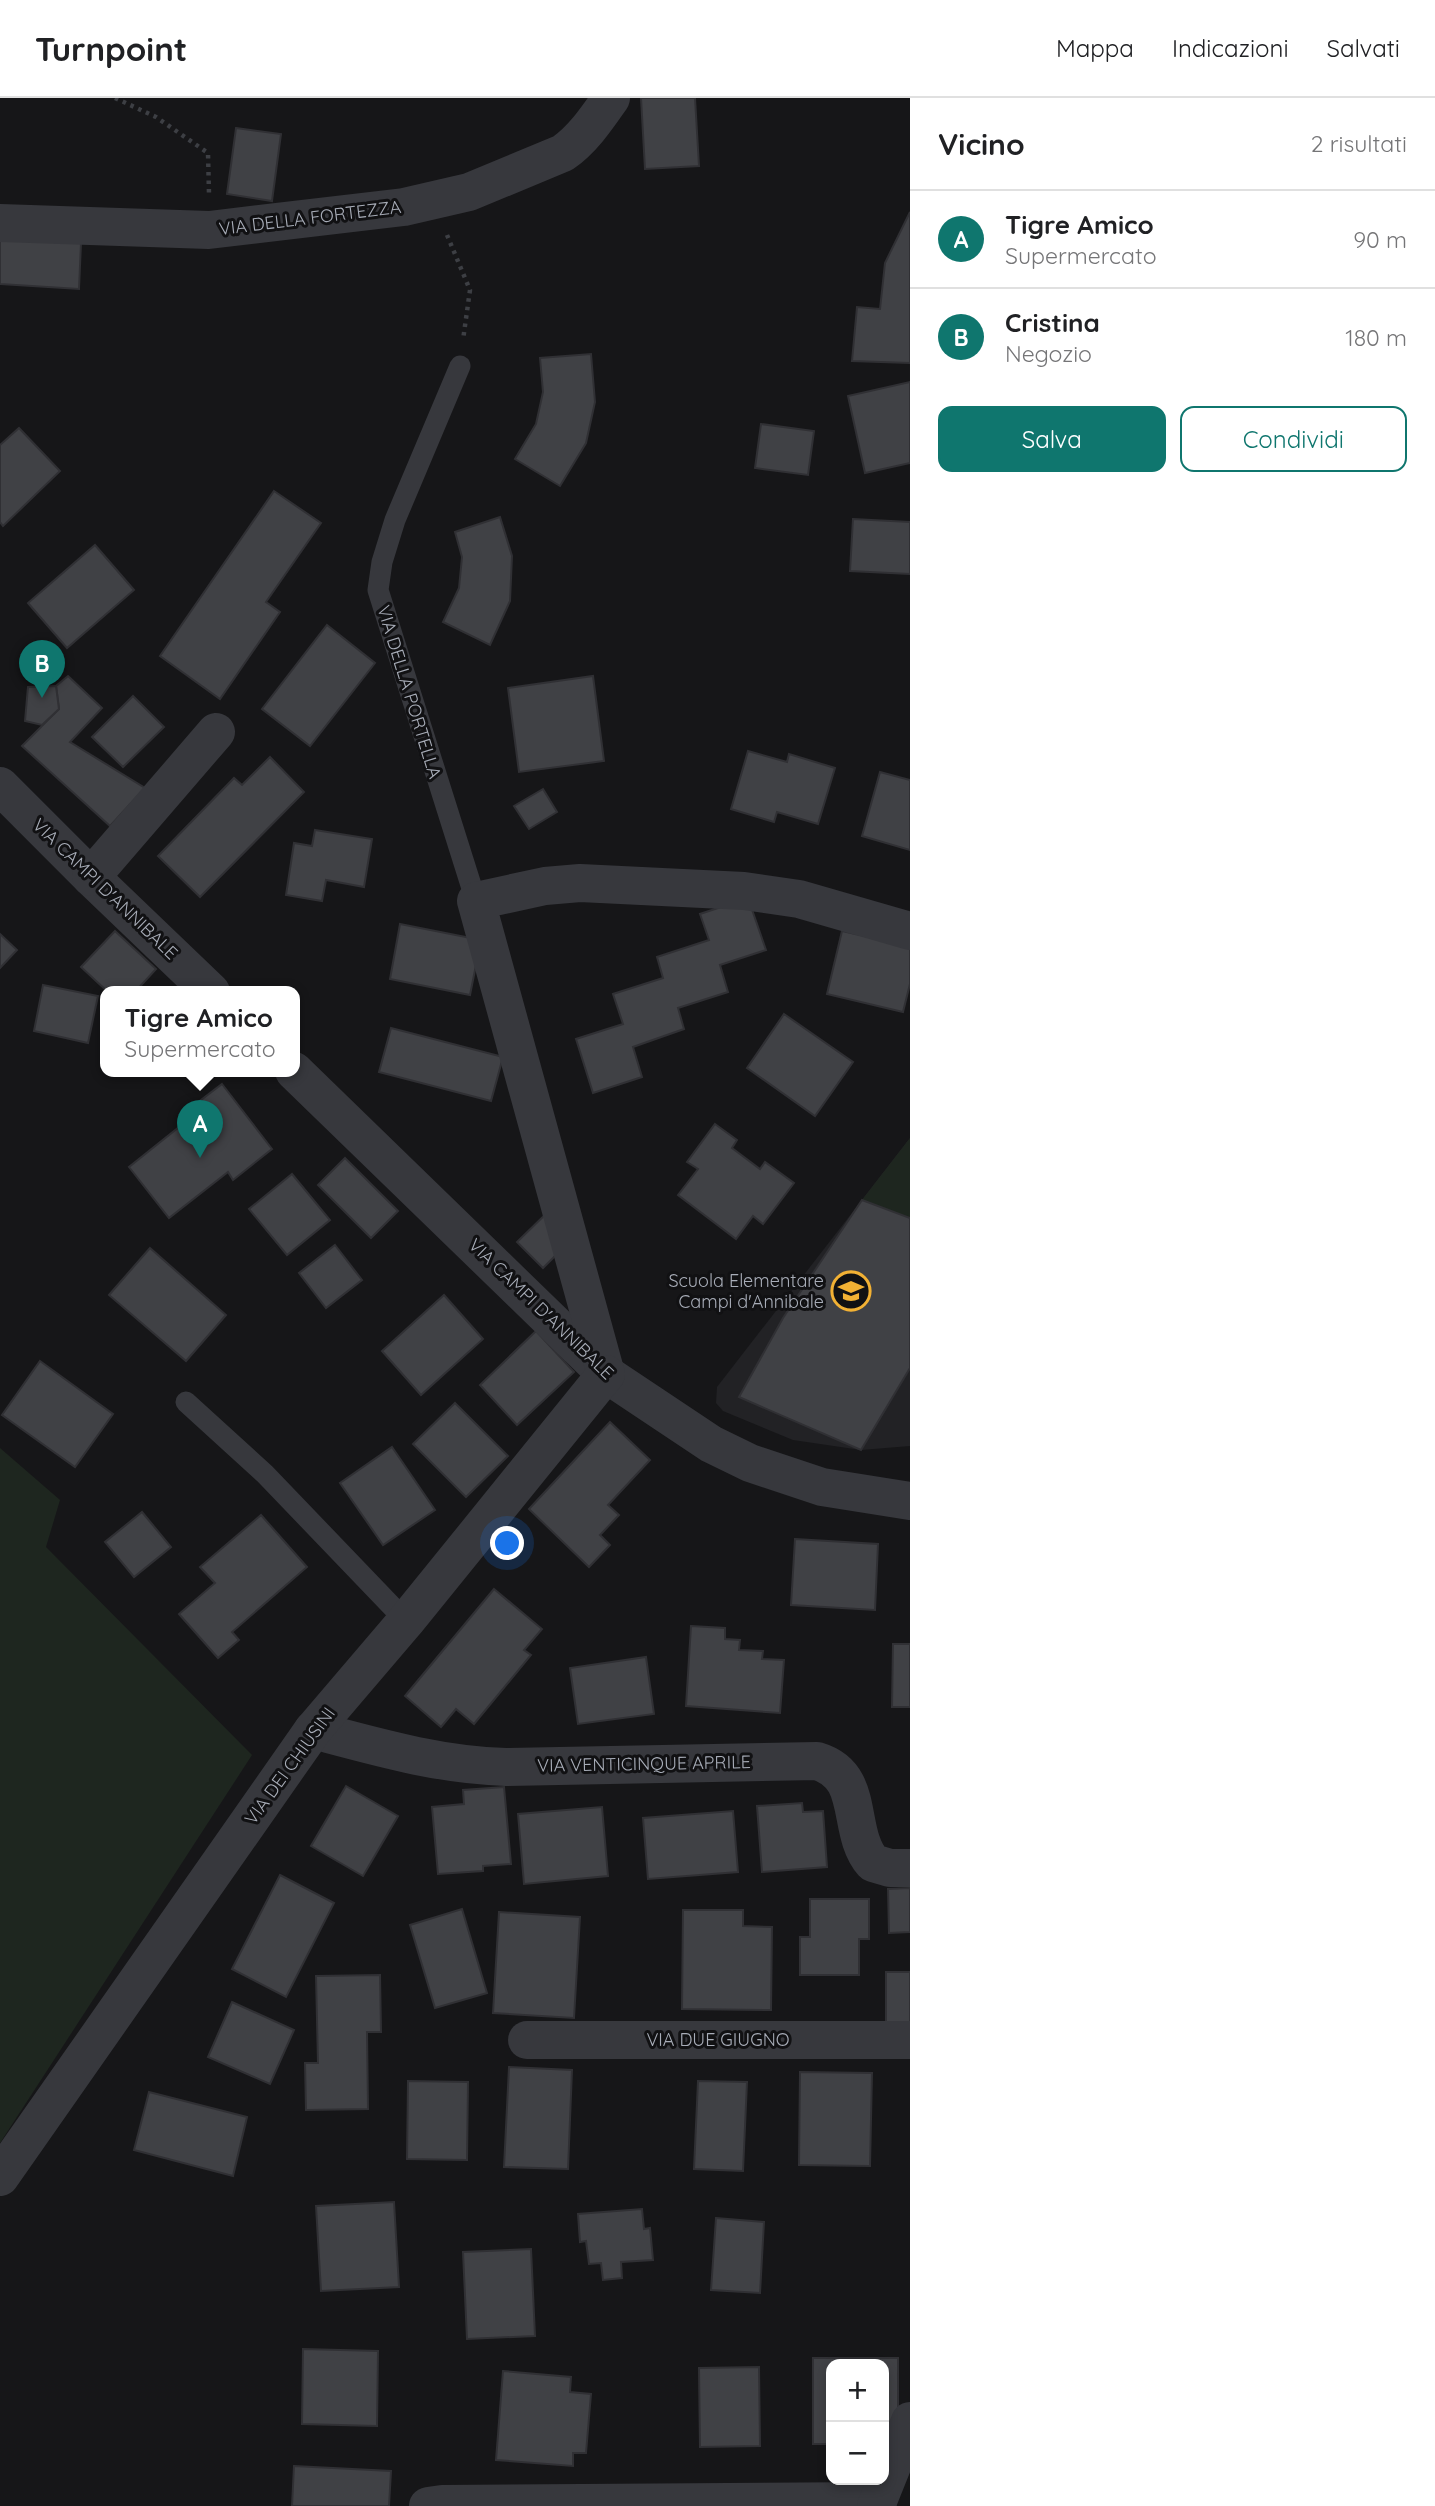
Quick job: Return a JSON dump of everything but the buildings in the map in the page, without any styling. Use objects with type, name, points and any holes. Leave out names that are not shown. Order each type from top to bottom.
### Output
[{"type":"street","name":"VIA DELLA FORTEZZA","points":[[0,223],[209,230],[432,202],[551,160],[572,147],[604,109]]},
{"type":"street","points":[[91,877],[216,732]]},
{"type":"street","name":"VIA CAMPI D'ANNIBALE","points":[[0,786],[205,986]]},
{"type":"street","points":[[476,901],[545,886],[580,883],[744,891],[799,899],[910,931]]},
{"type":"street","name":"VIA DELLA PORTELLA","points":[[476,901],[606,1374]]},
{"type":"street","name":"VIA CAMPI D'ANNIBALE","points":[[300,1076],[606,1374],[694,1434],[750,1463],[822,1487],[910,1501]]},
{"type":"street","name":"VIA DEI CHIUSINI","points":[[0,2177],[313,1730],[606,1374]]},
{"type":"street","name":"VIA VENTICINQUE APRILE","points":[[313,1730],[423,1758],[473,1766],[817,1761],[836,1768],[844,1779],[867,1857],[873,1863],[890,1868],[910,1867]]},
{"type":"street","name":"VIA DUE GIUGNO","points":[[527,2040],[910,2040]]},
{"type":"street","points":[[428,2506],[482,2503],[877,2503],[910,2421]]},
{"type":"lane","name":"VIA DELLA PORTELLA","points":[[460,366],[395,520],[382,562],[378,590],[476,901]]},
{"type":"lane","points":[[186,1402],[265,1474],[405,1621]]},
{"type":"path","points":[[115,98],[156,117],[208,153],[209,230]]},
{"type":"path","points":[[432,202],[470,290],[460,366]]},
{"type":"shaded area","name":"Scuola Elementare Campi d'Annibale","points":[[910,1138],[910,1446],[861,1450],[793,1440],[723,1411],[716,1403],[717,1387]]},
{"type":"shaded area","points":[[910,1138],[910,1218],[862,1200]]},
{"type":"shaded area","points":[[0,1448],[60,1500],[46,1547],[252,1755],[0,2143]]},
{"type":"place","name":"Cristina","points":[[42,698]]},
{"type":"place","name":"Tigre Amico","points":[[200,1158]]},
{"type":"place","name":"Scuola Elementare Campi d'Annibale","points":[[851,1291]]}]
